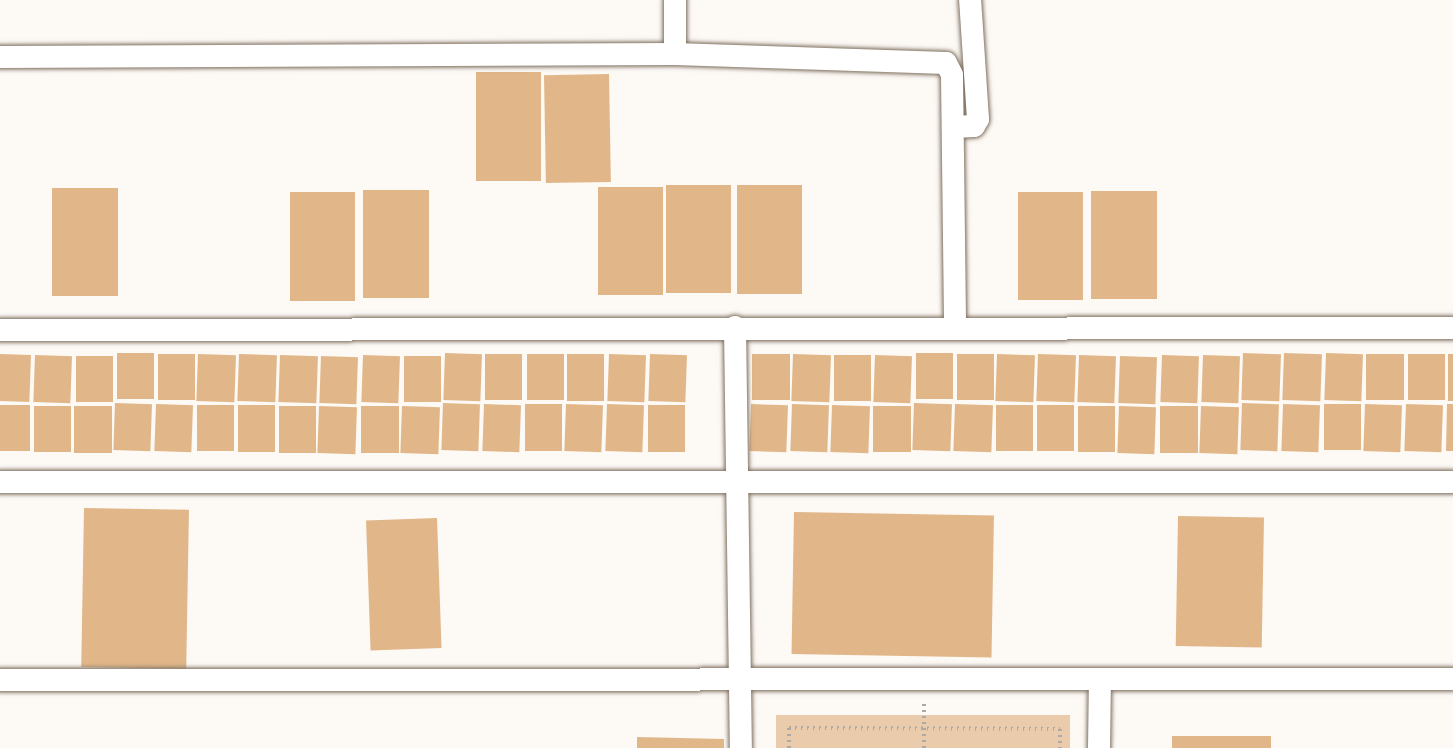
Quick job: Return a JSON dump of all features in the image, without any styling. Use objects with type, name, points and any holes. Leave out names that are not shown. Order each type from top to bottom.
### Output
[{"type":"street","points":[[675,0],[675,54]]},
{"type":"street","points":[[953,127],[974,126],[978,118],[970,0]]},
{"type":"street","points":[[0,57],[675,54],[946,63],[952,75],[955,329]]},
{"type":"street","points":[[735,327],[741,748]]},
{"type":"street","points":[[0,330],[735,327],[1453,328]]},
{"type":"street","points":[[0,482],[737,480],[1453,482]]},
{"type":"street","points":[[0,680],[1453,679]]},
{"type":"street","points":[[1099,748],[1100,680]]},
{"type":"path","points":[[924,680],[924,748]]},
{"type":"path","points":[[789,748],[789,728],[1060,729],[1060,748]]},
{"type":"shaded area","points":[[776,715],[1070,715],[1070,748],[776,748]]},
{"type":"building","points":[[476,72],[541,72],[541,181],[476,181]]},
{"type":"building","points":[[609,74],[611,182],[546,183],[544,75]]},
{"type":"building","points":[[666,185],[731,185],[731,293],[666,293]]},
{"type":"building","points":[[737,185],[802,185],[802,294],[737,294]]},
{"type":"building","points":[[598,187],[663,187],[663,295],[598,295]]},
{"type":"building","points":[[52,188],[118,188],[118,296],[52,296]]},
{"type":"building","points":[[363,190],[429,190],[429,298],[363,298]]},
{"type":"building","points":[[1091,191],[1157,191],[1157,299],[1091,299]]},
{"type":"building","points":[[290,192],[355,192],[355,301],[290,301]]},
{"type":"building","points":[[1018,192],[1083,192],[1083,300],[1018,300]]},
{"type":"building","points":[[117,353],[154,353],[154,399],[117,399]]},
{"type":"building","points":[[445,353],[482,354],[480,401],[443,400]]},
{"type":"building","points":[[916,353],[953,353],[953,399],[916,399]]},
{"type":"building","points":[[1243,353],[1281,354],[1279,401],[1241,400]]},
{"type":"building","points":[[1284,353],[1322,354],[1320,401],[1282,400]]},
{"type":"building","points":[[1326,353],[1363,354],[1361,401],[1324,400]]},
{"type":"building","points":[[0,354],[31,355],[29,402],[0,401]]},
{"type":"building","points":[[158,354],[195,354],[195,400],[158,400]]},
{"type":"building","points":[[198,354],[236,355],[234,402],[196,401]]},
{"type":"building","points":[[239,354],[277,355],[275,402],[237,401]]},
{"type":"building","points":[[485,354],[522,354],[522,400],[485,400]]},
{"type":"building","points":[[527,354],[564,354],[564,400],[527,400]]},
{"type":"building","points":[[567,354],[604,354],[604,401],[567,401]]},
{"type":"building","points":[[609,354],[646,355],[644,402],[607,401]]},
{"type":"building","points":[[650,354],[687,355],[685,402],[648,401]]},
{"type":"building","points":[[752,354],[790,354],[790,400],[752,400]]},
{"type":"building","points":[[793,354],[831,355],[829,402],[791,401]]},
{"type":"building","points":[[957,354],[994,354],[994,400],[957,400]]},
{"type":"building","points":[[997,354],[1035,355],[1033,402],[995,401]]},
{"type":"building","points":[[1038,354],[1076,355],[1074,402],[1036,401]]},
{"type":"building","points":[[1366,354],[1404,354],[1404,400],[1366,400]]},
{"type":"building","points":[[1408,354],[1445,354],[1445,400],[1408,400]]},
{"type":"building","points":[[1448,354],[1453,354],[1453,401],[1448,401]]},
{"type":"building","points":[[35,355],[72,356],[70,403],[33,402]]},
{"type":"building","points":[[280,355],[318,356],[316,403],[278,402]]},
{"type":"building","points":[[363,355],[400,356],[398,403],[361,402]]},
{"type":"building","points":[[834,355],[871,355],[871,401],[834,401]]},
{"type":"building","points":[[875,355],[912,356],[910,403],[873,402]]},
{"type":"building","points":[[1079,355],[1116,356],[1114,403],[1077,402]]},
{"type":"building","points":[[1162,355],[1199,356],[1197,403],[1160,402]]},
{"type":"building","points":[[1203,355],[1240,356],[1238,403],[1201,402]]},
{"type":"building","points":[[76,356],[113,356],[113,402],[76,402]]},
{"type":"building","points":[[321,356],[358,357],[356,404],[319,403]]},
{"type":"building","points":[[404,356],[441,356],[441,402],[404,402]]},
{"type":"building","points":[[1120,356],[1157,357],[1155,404],[1118,403]]},
{"type":"building","points":[[115,403],[152,404],[150,451],[113,450]]},
{"type":"building","points":[[443,403],[480,404],[478,451],[441,450]]},
{"type":"building","points":[[914,403],[952,404],[950,451],[912,450]]},
{"type":"building","points":[[1242,403],[1279,404],[1277,451],[1240,450]]},
{"type":"building","points":[[156,404],[193,405],[191,452],[154,451]]},
{"type":"building","points":[[484,404],[521,405],[519,452],[482,451]]},
{"type":"building","points":[[525,404],[562,404],[562,451],[525,451]]},
{"type":"building","points":[[566,404],[603,405],[601,452],[564,451]]},
{"type":"building","points":[[607,404],[644,405],[642,452],[605,451]]},
{"type":"building","points":[[751,404],[788,405],[786,452],[749,451]]},
{"type":"building","points":[[792,404],[829,405],[827,452],[790,451]]},
{"type":"building","points":[[955,404],[993,405],[991,452],[953,451]]},
{"type":"building","points":[[1283,404],[1320,405],[1318,452],[1281,451]]},
{"type":"building","points":[[1324,404],[1361,404],[1361,450],[1324,450]]},
{"type":"building","points":[[1365,404],[1402,405],[1400,452],[1363,451]]},
{"type":"building","points":[[1406,404],[1443,405],[1441,452],[1404,451]]},
{"type":"building","points":[[1447,404],[1453,404],[1453,451],[1446,451]]},
{"type":"building","points":[[0,405],[30,405],[30,451],[0,451]]},
{"type":"building","points":[[197,405],[234,405],[234,451],[197,451]]},
{"type":"building","points":[[238,405],[275,405],[275,452],[238,452]]},
{"type":"building","points":[[648,405],[685,405],[685,452],[648,452]]},
{"type":"building","points":[[832,405],[870,406],[868,453],[830,452]]},
{"type":"building","points":[[996,405],[1033,405],[1033,451],[996,451]]},
{"type":"building","points":[[1037,405],[1074,405],[1074,451],[1037,451]]},
{"type":"building","points":[[34,406],[71,406],[71,452],[34,452]]},
{"type":"building","points":[[74,406],[112,406],[112,453],[74,453]]},
{"type":"building","points":[[279,406],[316,406],[316,453],[279,453]]},
{"type":"building","points":[[319,406],[357,407],[355,454],[317,453]]},
{"type":"building","points":[[361,406],[399,406],[399,453],[361,453]]},
{"type":"building","points":[[402,406],[440,407],[438,454],[400,453]]},
{"type":"building","points":[[873,406],[911,406],[911,452],[873,452]]},
{"type":"building","points":[[1078,406],[1115,406],[1115,452],[1078,452]]},
{"type":"building","points":[[1119,406],[1156,407],[1154,454],[1117,453]]},
{"type":"building","points":[[1160,406],[1198,406],[1198,453],[1160,453]]},
{"type":"building","points":[[1201,406],[1239,407],[1237,454],[1199,453]]},
{"type":"building","points":[[84,508],[189,510],[186,669],[81,667]]},
{"type":"building","points":[[794,512],[994,515],[991,657],[792,654]]},
{"type":"building","points":[[1178,516],[1264,518],[1262,647],[1176,646]]},
{"type":"building","points":[[437,518],[442,648],[371,650],[366,520]]},
{"type":"building","points":[[1172,736],[1271,736],[1271,748],[1172,748]]},
{"type":"building","points":[[637,737],[724,739],[724,748],[637,748]]}]
